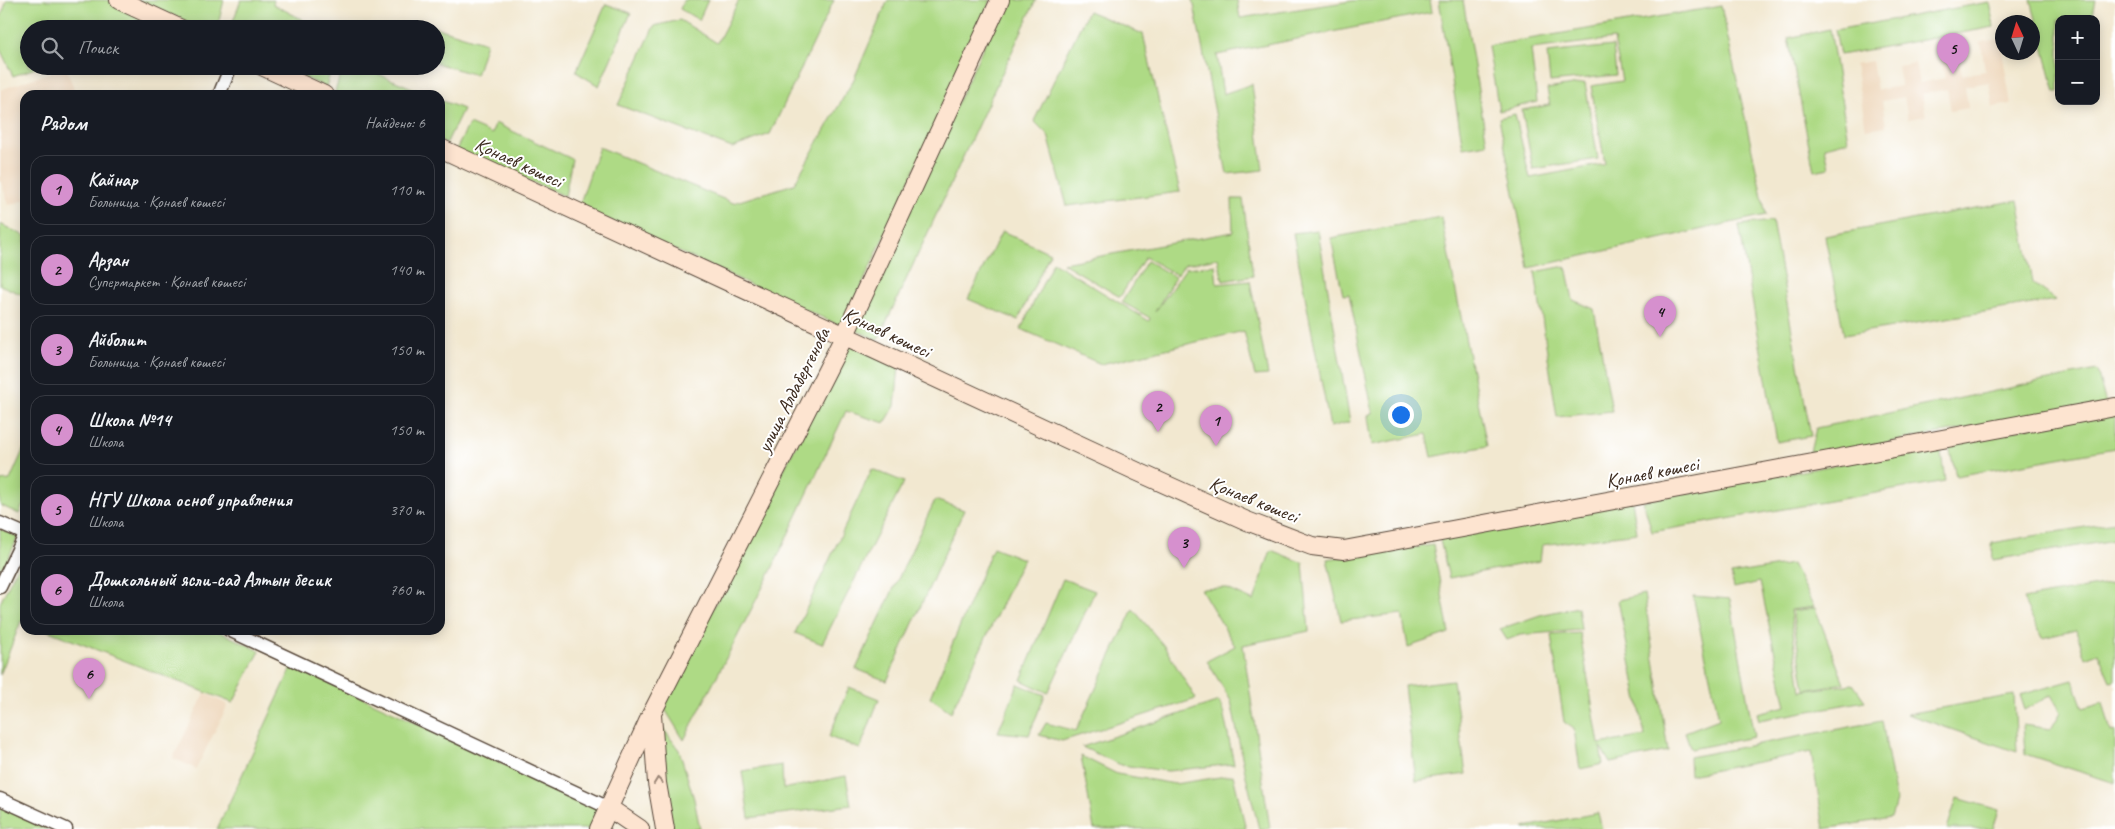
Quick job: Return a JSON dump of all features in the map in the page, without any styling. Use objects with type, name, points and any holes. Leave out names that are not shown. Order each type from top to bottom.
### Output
[{"type":"street","points":[[119,0],[162,20]]},
{"type":"street","name":"улица Алдабергенова","points":[[599,829],[652,713],[845,335],[1000,0]]},
{"type":"street","points":[[221,90],[227,75]]},
{"type":"street","points":[[281,75],[313,90]]},
{"type":"street","name":"Қонаев көшесі","points":[[445,150],[845,335],[1073,443],[1247,521],[1312,546],[1344,550],[2115,407]]},
{"type":"street","points":[[0,523],[20,533]]},
{"type":"street","points":[[0,588],[20,546]]},
{"type":"street","points":[[240,635],[609,808],[640,829]]},
{"type":"street","points":[[652,713],[657,783],[665,829]]},
{"type":"street","points":[[0,799],[66,829]]},
{"type":"shaded area","points":[[1995,40],[1995,60],[2004,60],[2011,104],[1993,107],[1989,82],[1965,86],[1968,108],[1951,111],[1947,89],[1922,94],[1926,116],[1908,119],[1904,97],[1882,101],[1886,126],[1866,129],[1855,64],[1872,61],[1877,90],[1901,86],[1898,66],[1915,63],[1919,83],[1945,78],[1941,58],[1958,55],[1962,75],[1985,71],[1981,42]]},
{"type":"shaded area","points":[[43,75],[69,75],[74,90],[20,90],[20,202],[9,205],[0,180],[0,90]]},
{"type":"shaded area","points":[[205,693],[228,705],[196,769],[173,758]]},
{"type":"green space","points":[[7,0],[108,0],[151,20],[20,20],[20,74],[13,76],[0,49],[0,20]]},
{"type":"green space","points":[[138,0],[224,0],[219,20],[183,20]]},
{"type":"green space","points":[[241,0],[274,0],[273,4],[303,20],[233,20]]},
{"type":"green space","points":[[684,0],[708,0],[699,20],[680,9]]},
{"type":"green space","points":[[739,0],[834,0],[770,134],[732,148],[618,105],[654,26],[680,20],[717,43]]},
{"type":"green space","points":[[888,0],[991,0],[843,327],[579,206],[599,147],[733,203],[794,184],[854,79]]},
{"type":"green space","points":[[1005,0],[1036,0],[878,340],[853,329]]},
{"type":"green space","points":[[1193,0],[1237,0],[1240,18],[1358,0],[1430,0],[1432,12],[1217,55],[1223,94],[1252,84],[1263,170],[1227,174]]},
{"type":"green space","points":[[1439,0],[1463,0],[1487,144],[1463,148]]},
{"type":"green space","points":[[2031,0],[2096,0],[2093,15],[2055,15],[2055,92],[2040,34],[2040,15],[2035,15]]},
{"type":"green space","points":[[1989,2],[1994,27],[1840,55],[1835,30]]},
{"type":"green space","points":[[606,4],[631,13],[599,86],[576,72]]},
{"type":"green space","points":[[1721,6],[1766,215],[1529,268],[1499,118],[1515,114],[1530,178],[1605,164],[1591,86],[1622,81],[1614,39],[1531,49],[1537,102],[1499,111],[1488,46]]},
{"type":"green space","points":[[1088,11],[1143,34],[1180,192],[1067,206],[1048,135],[1034,121]]},
{"type":"green space","points":[[1830,29],[1848,141],[1825,147],[1829,168],[1814,171],[1788,38]]},
{"type":"green space","points":[[445,30],[486,43],[476,75],[445,66]]},
{"type":"green space","points":[[1613,46],[1616,75],[1550,82],[1547,53]]},
{"type":"green space","points":[[298,75],[329,75],[326,87]]},
{"type":"green space","points":[[340,75],[381,75],[417,90],[336,90]]},
{"type":"green space","points":[[1585,83],[1598,159],[1533,169],[1522,110],[1550,105],[1547,89]]},
{"type":"green space","points":[[445,102],[463,109],[445,144]]},
{"type":"green space","points":[[495,123],[572,159],[565,196],[456,150],[469,124],[492,134]]},
{"type":"green space","points":[[1232,199],[1243,199],[1253,276],[1223,281],[1218,258],[1185,264],[1177,275],[1145,257],[1120,297],[1063,263],[1233,232]]},
{"type":"green space","points":[[2018,200],[2033,283],[2056,300],[1844,335],[1825,236]]},
{"type":"green space","points":[[1441,217],[1487,446],[1432,457],[1427,434],[1372,445],[1368,416],[1373,413],[1349,294],[1343,295],[1331,238]]},
{"type":"green space","points":[[1772,221],[1811,436],[1777,442],[1739,225]]},
{"type":"green space","points":[[0,224],[20,234],[20,294],[0,285]]},
{"type":"green space","points":[[1318,230],[1350,422],[1330,427],[1293,233]]},
{"type":"green space","points":[[1002,231],[1050,253],[1018,320],[968,299]]},
{"type":"green space","points":[[1147,261],[1175,277],[1155,312],[1186,268],[1215,265],[1217,284],[1250,281],[1268,375],[1255,376],[1244,331],[1101,364],[1021,329],[1053,262],[1149,321],[1150,318],[1122,302]]},
{"type":"green space","points":[[1566,266],[1573,300],[1594,309],[1612,411],[1557,417],[1535,272]]},
{"type":"green space","points":[[848,344],[899,366],[895,406],[885,423],[846,411],[771,571],[684,740],[663,706]]},
{"type":"green space","points":[[2097,370],[2106,404],[1809,456],[1816,428]]},
{"type":"green space","points":[[2115,412],[2115,448],[1956,476],[1948,442]]},
{"type":"green space","points":[[1940,445],[1945,481],[1652,532],[1643,501]]},
{"type":"green space","points":[[20,457],[19,514],[0,505],[0,481],[10,480]]},
{"type":"green space","points":[[872,469],[904,482],[822,644],[795,633]]},
{"type":"green space","points":[[935,500],[964,510],[887,681],[856,669]]},
{"type":"green space","points":[[1632,500],[1637,533],[1542,545],[1540,561],[1449,578],[1439,536]]},
{"type":"green space","points":[[2115,522],[2115,540],[1993,560],[1992,543]]},
{"type":"green space","points":[[0,529],[18,537],[0,576]]},
{"type":"green space","points":[[1433,545],[1449,633],[1408,647],[1402,614],[1341,621],[1327,559]]},
{"type":"green space","points":[[993,547],[1023,559],[951,712],[930,697]]},
{"type":"green space","points":[[1271,550],[1303,563],[1309,631],[1243,645],[1270,829],[1259,829],[1231,701],[1207,661],[1235,646],[1201,589],[1225,588],[1254,601]]},
{"type":"green space","points":[[20,561],[20,624],[0,675],[0,603]]},
{"type":"green space","points":[[1792,564],[1814,607],[1790,610],[1801,691],[1853,684],[1865,701],[1759,720],[1757,713],[1786,706],[1760,582],[1734,588],[1731,574]]},
{"type":"green space","points":[[1063,579],[1095,591],[1048,693],[1021,680]]},
{"type":"green space","points":[[2115,583],[2115,680],[2110,681],[2098,653],[2085,658],[2076,630],[2042,638],[2023,599]]},
{"type":"green space","points":[[1644,594],[1668,751],[1610,763],[1600,746],[1603,764],[1580,769],[1574,729],[1564,722],[1551,635],[1580,633],[1599,744],[1645,736],[1618,600]]},
{"type":"green space","points":[[1693,596],[1730,599],[1754,737],[1691,749],[1685,732],[1719,719]]},
{"type":"green space","points":[[1578,607],[1581,630],[1520,635],[1507,640],[1500,629],[1540,615]]},
{"type":"green space","points":[[1815,608],[1844,683],[1805,690],[1792,611]]},
{"type":"green space","points":[[1133,609],[1164,646],[1196,699],[1062,741],[1039,735],[1046,723],[1076,731]]},
{"type":"green space","points":[[59,635],[226,635],[260,651],[233,703]]},
{"type":"green space","points":[[293,665],[602,810],[593,829],[217,829]]},
{"type":"green space","points":[[1453,680],[1466,774],[1416,781],[1404,686]]},
{"type":"green space","points":[[2073,680],[2083,708],[2103,702],[2111,732],[2115,731],[2115,783],[2025,754],[2023,725],[2051,729],[2061,712],[2051,695],[2025,710],[2020,695]]},
{"type":"green space","points":[[1018,684],[1045,695],[1029,735],[998,732]]},
{"type":"green space","points":[[849,687],[879,699],[860,749],[829,737]]},
{"type":"green space","points":[[2014,695],[2017,752],[1907,714]]},
{"type":"green space","points":[[1219,701],[1223,711],[1234,764],[1168,771],[1121,765],[1082,747]]},
{"type":"green space","points":[[654,716],[679,750],[694,799],[700,829],[673,829]]},
{"type":"green space","points":[[1882,721],[1896,800],[1891,818],[1824,829],[1811,752],[1690,775],[1689,757]]},
{"type":"green space","points":[[1081,756],[1117,774],[1175,784],[1233,775],[1246,829],[1094,829]]},
{"type":"green space","points":[[782,765],[783,789],[846,776],[851,805],[749,818],[742,771]]},
{"type":"green space","points":[[1957,798],[1999,810],[1993,829],[1947,829]]},
{"type":"green space","points":[[0,807],[49,829],[0,829]]},
{"type":"green space","points":[[1598,813],[1602,829],[1525,829],[1525,827]]},
{"type":"place","name":"НГУ Школа основ управления","points":[[1953,74]]},
{"type":"place","name":"Школа №14","points":[[1660,337]]},
{"type":"place","name":"Арзан","points":[[1158,432]]},
{"type":"place","name":"Кайнар","points":[[1216,446]]},
{"type":"place","name":"Айболит","points":[[1184,568]]},
{"type":"place","name":"Дошкольный ясли-сад Алтын бесик","points":[[89,699]]}]
